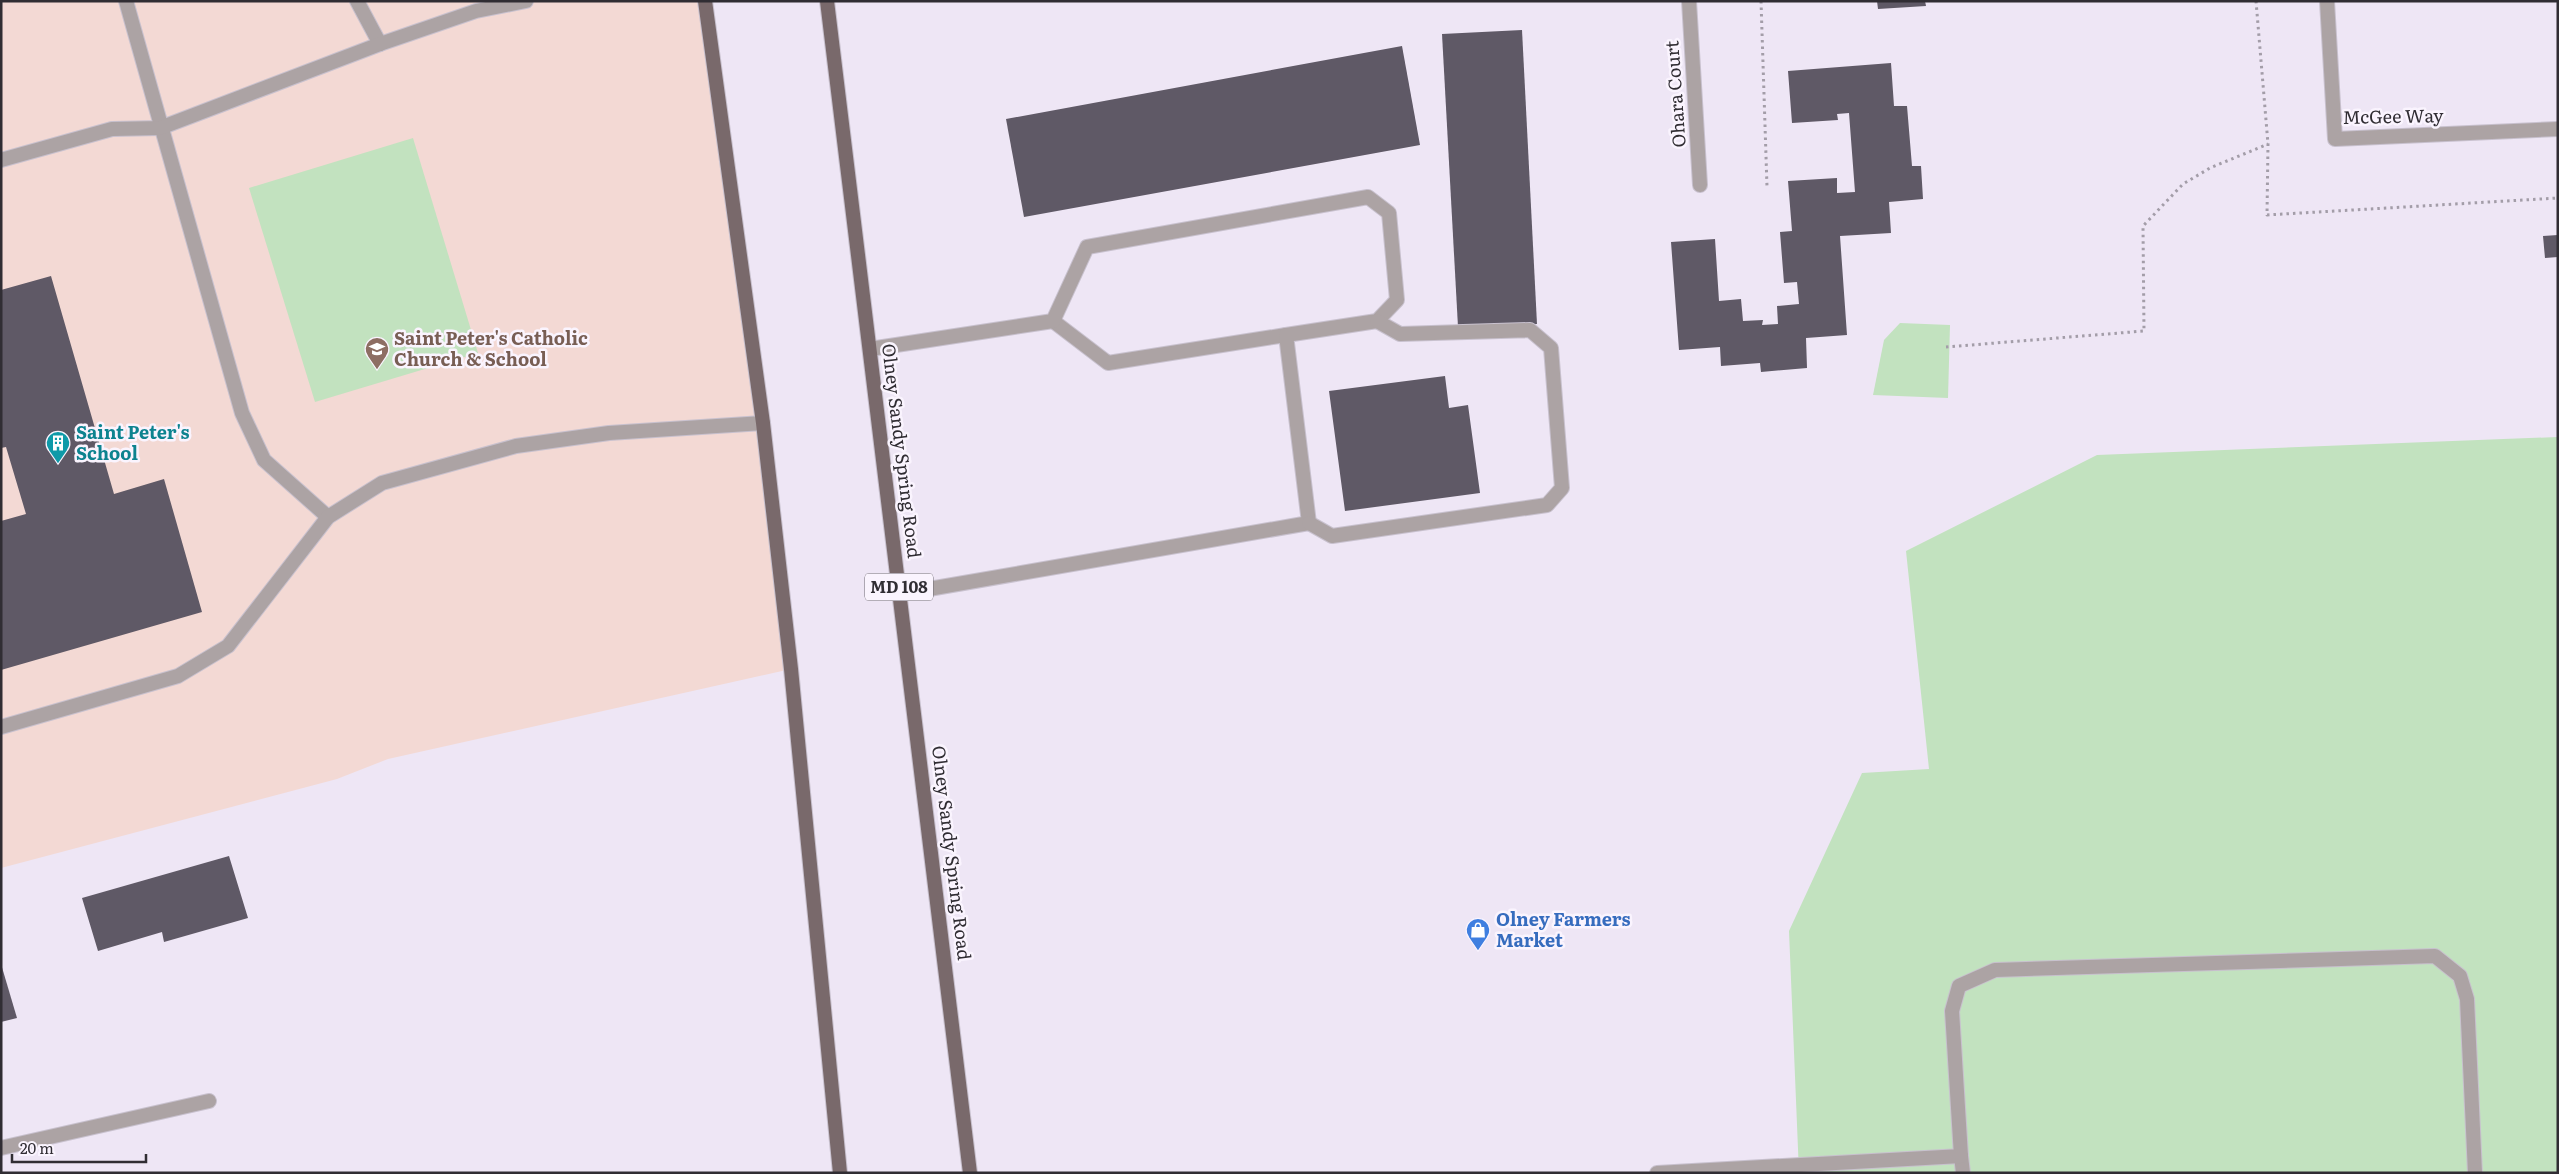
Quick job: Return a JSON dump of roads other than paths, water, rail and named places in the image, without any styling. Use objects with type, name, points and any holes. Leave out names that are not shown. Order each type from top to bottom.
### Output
[{"type":"main road","points":[[705,1],[763,422],[792,669],[840,1173]]},
{"type":"main road","name":"Olney Sandy Spring Road","points":[[827,1],[970,1173]]},
{"type":"street","points":[[126,1],[160,128],[242,413],[264,460],[328,517]]},
{"type":"street","points":[[357,1],[380,44]]},
{"type":"street","points":[[1,160],[112,129],[160,128],[380,44],[476,11],[526,1]]},
{"type":"street","name":"Ohara Court","points":[[1689,1],[1700,185]]},
{"type":"street","name":"McGee Way","points":[[2327,1],[2335,139],[2558,129]]},
{"type":"street","points":[[870,349],[1053,321],[1108,363],[1378,321],[1397,300],[1389,213],[1368,197],[1087,247],[1053,321]]},
{"type":"street","points":[[900,594],[1309,523],[1332,536],[1547,504],[1562,488],[1551,348],[1530,330],[1400,334],[1378,321]]},
{"type":"street","points":[[1286,335],[1309,523]]},
{"type":"street","points":[[1,727],[178,676],[228,646],[328,517],[382,483],[516,446],[609,433],[763,422]]},
{"type":"street","points":[[1963,1173],[1952,1011],[1958,986],[1996,970],[2435,956],[2460,976],[2467,999],[2475,1173]]},
{"type":"street","points":[[1,1148],[209,1101]]},
{"type":"street","points":[[1657,1173],[1962,1156]]},
{"type":"place","name":"Saint Peter's Catholic Church & School","points":[[377,370]]},
{"type":"place","name":"Saint Peter's School","points":[[58,464]]},
{"type":"place","name":"Olney Farmers Market","points":[[1478,951]]}]
